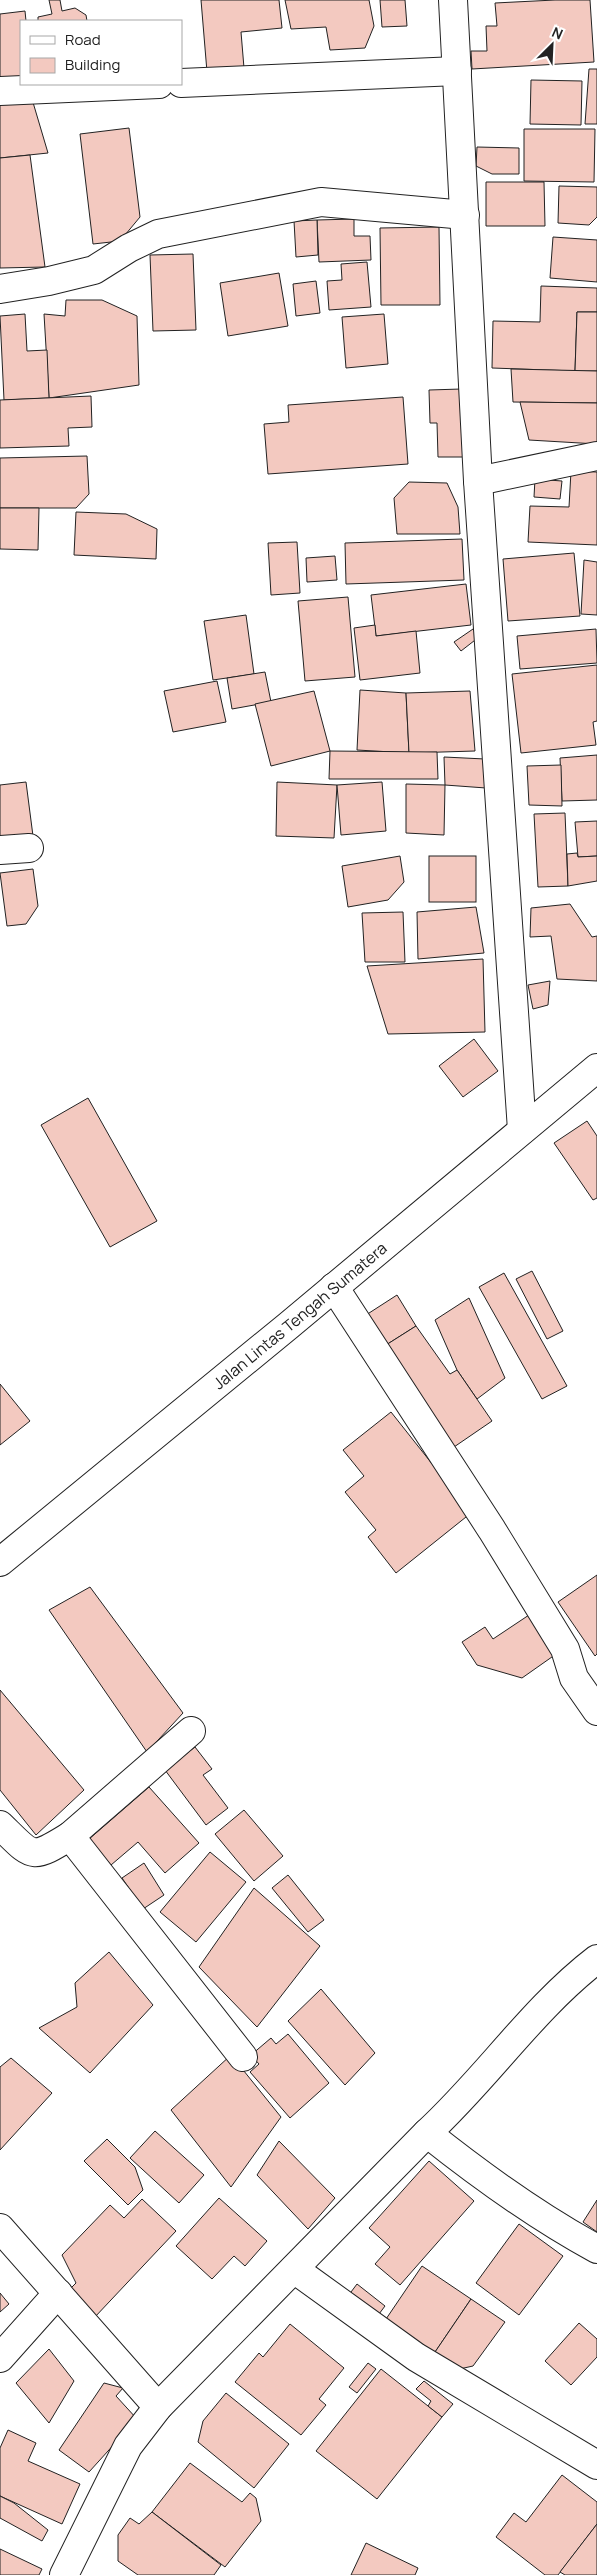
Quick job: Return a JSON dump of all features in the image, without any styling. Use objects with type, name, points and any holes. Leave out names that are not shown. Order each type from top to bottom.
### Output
[{"type":"main road","points":[[453,0],[478,481],[522,1130]]},
{"type":"main road","points":[[182,83],[457,71]]},
{"type":"main road","points":[[0,91],[136,85]]},
{"type":"main road","points":[[0,289],[49,281],[94,270],[129,248],[158,234],[321,202],[464,215]]},
{"type":"main road","points":[[478,481],[597,456]]},
{"type":"main road","points":[[0,850],[29,848]]},
{"type":"main road","name":"Jalan Lintas Tengah Sumatera","points":[[0,1562],[597,1068]]},
{"type":"main road","points":[[334,1287],[492,1530],[565,1649],[574,1678],[597,1711]]},
{"type":"main road","points":[[0,1825],[27,1851],[43,1852],[70,1836],[191,1731]]},
{"type":"main road","points":[[70,1836],[242,2058]]},
{"type":"main road","points":[[64,2575],[128,2446],[158,2407],[426,2133],[454,2108],[530,2024],[597,1958]]},
{"type":"main road","points":[[426,2133],[498,2188],[552,2225],[597,2249]]},
{"type":"main road","points":[[0,2228],[158,2407]]},
{"type":"main road","points":[[294,2269],[416,2357],[597,2465]]},
{"type":"main road","points":[[0,2358],[58,2294]]},
{"type":"building","points":[[49,0],[60,0],[62,11],[75,8],[86,15],[87,20],[38,20],[38,17],[52,14]]},
{"type":"building","points":[[201,0],[279,0],[282,28],[241,32],[244,68],[207,72]]},
{"type":"building","points":[[285,0],[369,0],[374,26],[365,48],[330,50],[326,27],[291,29]]},
{"type":"building","points":[[380,0],[405,0],[407,26],[382,27]]},
{"type":"building","points":[[590,0],[594,62],[472,69],[471,51],[487,51],[486,26],[497,26],[495,3]]},
{"type":"building","points":[[25,11],[26,20],[20,20],[20,84],[0,88],[0,14]]},
{"type":"building","points":[[589,69],[597,69],[597,124],[585,124]]},
{"type":"building","points":[[531,80],[582,81],[581,125],[530,124]]},
{"type":"building","points":[[32,99],[48,153],[0,158],[0,102]]},
{"type":"building","points":[[129,128],[140,217],[120,241],[93,244],[80,134]]},
{"type":"building","points":[[524,129],[595,129],[594,182],[524,181]]},
{"type":"building","points":[[477,147],[519,148],[519,174],[492,174],[476,166]]},
{"type":"building","points":[[30,155],[45,267],[0,268],[0,158]]},
{"type":"building","points":[[486,182],[544,182],[545,226],[486,226]]},
{"type":"building","points":[[559,186],[597,187],[597,217],[589,225],[558,223]]},
{"type":"building","points":[[354,219],[354,236],[370,236],[371,260],[319,262],[317,220]]},
{"type":"building","points":[[317,220],[318,255],[296,257],[294,221]]},
{"type":"building","points":[[439,227],[440,305],[381,305],[380,228]]},
{"type":"building","points":[[553,237],[597,240],[597,282],[550,278]]},
{"type":"building","points":[[193,254],[196,330],[153,331],[150,255]]},
{"type":"building","points":[[367,262],[371,307],[329,310],[327,281],[342,280],[341,264]]},
{"type":"building","points":[[279,273],[288,326],[228,336],[220,283]]},
{"type":"building","points":[[316,281],[320,313],[296,316],[293,284]]},
{"type":"building","points":[[541,286],[597,288],[597,312],[577,312],[575,371],[492,368],[493,321],[540,322]]},
{"type":"building","points":[[66,300],[102,300],[137,316],[139,385],[49,398],[44,314],[65,316]]},
{"type":"building","points":[[577,312],[597,312],[597,371],[575,371]]},
{"type":"building","points":[[25,314],[27,351],[47,350],[49,398],[4,400],[0,316]]},
{"type":"building","points":[[384,314],[388,364],[346,368],[342,317]]},
{"type":"building","points":[[511,369],[597,371],[597,403],[513,402]]},
{"type":"building","points":[[461,389],[463,457],[438,457],[437,423],[430,423],[429,390]]},
{"type":"building","points":[[91,396],[92,427],[68,428],[69,446],[0,448],[0,400]]},
{"type":"building","points":[[403,397],[408,464],[268,474],[264,424],[289,422],[288,405]]},
{"type":"building","points":[[520,402],[597,403],[597,444],[529,440]]},
{"type":"building","points":[[87,456],[89,494],[76,508],[0,508],[0,458]]},
{"type":"building","points":[[571,471],[597,472],[597,545],[528,542],[530,506],[569,507]]},
{"type":"building","points":[[535,479],[562,481],[560,499],[534,497]]},
{"type":"building","points":[[409,482],[447,483],[458,507],[460,534],[397,534],[394,498]]},
{"type":"building","points":[[0,508],[39,508],[38,550],[0,549]]},
{"type":"building","points":[[76,512],[126,514],[157,529],[156,559],[74,555]]},
{"type":"building","points":[[462,539],[464,580],[346,584],[345,543]]},
{"type":"building","points":[[297,542],[300,593],[271,595],[268,543]]},
{"type":"building","points":[[574,553],[580,616],[508,621],[503,559]]},
{"type":"building","points":[[335,556],[337,580],[307,582],[306,558]]},
{"type":"building","points":[[584,560],[597,562],[597,615],[581,614]]},
{"type":"building","points":[[466,584],[471,625],[376,636],[371,595]]},
{"type":"building","points":[[348,597],[355,677],[305,681],[298,601]]},
{"type":"building","points":[[246,615],[254,674],[213,680],[204,621]]},
{"type":"building","points":[[375,625],[376,636],[416,631],[420,673],[360,680],[354,628]]},
{"type":"building","points":[[473,629],[479,637],[461,651],[454,642]]},
{"type":"building","points":[[596,629],[597,663],[520,669],[517,636]]},
{"type":"building","points":[[597,665],[597,721],[593,722],[596,745],[521,753],[512,674]]},
{"type":"building","points":[[265,672],[271,702],[232,709],[227,678]]},
{"type":"building","points":[[217,681],[226,722],[173,732],[164,691]]},
{"type":"building","points":[[360,690],[406,693],[409,753],[357,750]]},
{"type":"building","points":[[314,691],[330,751],[271,766],[255,704]]},
{"type":"building","points":[[470,691],[475,751],[409,753],[406,693]]},
{"type":"building","points":[[330,751],[437,752],[438,779],[329,779]]},
{"type":"building","points":[[597,755],[597,800],[562,801],[560,758]]},
{"type":"building","points":[[444,757],[485,759],[486,788],[445,785]]},
{"type":"building","points":[[561,765],[562,806],[529,805],[527,766]]},
{"type":"building","points":[[26,782],[33,836],[0,840],[0,785]]},
{"type":"building","points":[[277,782],[337,785],[334,838],[276,836]]},
{"type":"building","points":[[382,782],[386,831],[341,835],[337,785]]},
{"type":"building","points":[[406,784],[445,785],[444,835],[406,833]]},
{"type":"building","points":[[565,813],[568,886],[538,887],[534,814]]},
{"type":"building","points":[[597,821],[597,856],[578,857],[575,822]]},
{"type":"building","points":[[577,853],[578,857],[597,856],[597,881],[568,886],[567,854]]},
{"type":"building","points":[[400,856],[404,882],[388,900],[348,907],[342,866]]},
{"type":"building","points":[[429,856],[476,856],[476,902],[429,902]]},
{"type":"building","points":[[33,869],[38,906],[26,924],[7,926],[0,873]]},
{"type":"building","points":[[570,904],[592,937],[597,936],[597,981],[557,979],[551,936],[530,937],[531,908]]},
{"type":"building","points":[[476,907],[484,953],[418,959],[417,912]]},
{"type":"building","points":[[403,912],[405,962],[365,962],[362,913]]},
{"type":"building","points":[[483,959],[485,1032],[388,1034],[367,966]]},
{"type":"building","points":[[550,981],[548,1005],[533,1009],[528,985]]},
{"type":"building","points":[[474,1039],[498,1071],[463,1097],[439,1066]]},
{"type":"building","points":[[88,1098],[157,1221],[110,1247],[41,1125]]},
{"type":"building","points":[[587,1121],[597,1136],[597,1198],[593,1200],[554,1143]]},
{"type":"building","points":[[532,1271],[563,1331],[547,1339],[516,1279]]},
{"type":"building","points":[[504,1273],[567,1386],[542,1399],[479,1287]]},
{"type":"building","points":[[397,1295],[416,1326],[386,1345],[366,1315]]},
{"type":"building","points":[[469,1298],[505,1378],[477,1399],[457,1370],[435,1320]]},
{"type":"building","points":[[416,1326],[450,1374],[457,1370],[492,1421],[454,1447],[386,1345]]},
{"type":"building","points":[[0,1384],[30,1421],[0,1445]]},
{"type":"building","points":[[391,1412],[471,1513],[396,1573],[368,1537],[376,1530],[345,1492],[364,1476],[343,1450]]},
{"type":"building","points":[[597,1575],[597,1654],[595,1656],[558,1602]]},
{"type":"building","points":[[90,1587],[183,1713],[147,1752],[49,1610]]},
{"type":"building","points":[[532,1613],[559,1652],[522,1678],[477,1665],[462,1642],[485,1627],[493,1639]]},
{"type":"building","points":[[0,1690],[84,1790],[36,1835],[0,1790]]},
{"type":"building","points":[[195,1747],[212,1769],[203,1775],[228,1808],[206,1825],[165,1770]]},
{"type":"building","points":[[149,1787],[199,1843],[165,1873],[138,1842],[111,1865],[88,1840]]},
{"type":"building","points":[[244,1810],[283,1856],[254,1881],[215,1834]]},
{"type":"building","points":[[210,1852],[246,1882],[196,1942],[160,1912]]},
{"type":"building","points":[[144,1863],[164,1895],[143,1909],[122,1878]]},
{"type":"building","points":[[288,1875],[324,1920],[308,1932],[272,1888]]},
{"type":"building","points":[[254,1888],[320,1946],[257,2027],[199,1967]]},
{"type":"building","points":[[109,1952],[153,2005],[90,2073],[39,2028],[77,2007],[75,1983]]},
{"type":"building","points":[[321,1989],[375,2053],[345,2085],[288,2021]]},
{"type":"building","points":[[288,2034],[329,2083],[290,2118],[250,2072],[259,2064],[251,2055],[271,2038],[276,2044]]},
{"type":"building","points":[[231,2055],[281,2117],[231,2187],[171,2110]]},
{"type":"building","points":[[11,2058],[52,2093],[0,2150],[0,2067]]},
{"type":"building","points":[[155,2131],[204,2175],[179,2203],[130,2158]]},
{"type":"building","points":[[107,2139],[135,2167],[143,2190],[128,2205],[84,2161]]},
{"type":"building","points":[[279,2141],[335,2198],[308,2229],[257,2175]]},
{"type":"building","points":[[429,2161],[474,2201],[400,2285],[375,2264],[390,2247],[369,2228]]},
{"type":"building","points":[[219,2198],[267,2241],[245,2266],[234,2256],[212,2279],[176,2246]]},
{"type":"building","points":[[142,2199],[176,2231],[94,2318],[66,2293],[76,2283],[62,2255],[110,2205],[124,2218]]},
{"type":"building","points":[[597,2200],[597,2232],[583,2222]]},
{"type":"building","points":[[519,2224],[563,2256],[519,2315],[476,2283]]},
{"type":"building","points":[[422,2266],[471,2299],[433,2355],[384,2322]]},
{"type":"building","points":[[357,2284],[385,2306],[376,2318],[348,2296]]},
{"type":"building","points":[[0,2293],[9,2304],[0,2312]]},
{"type":"building","points":[[471,2299],[505,2322],[473,2366],[455,2370],[433,2355]]},
{"type":"building","points":[[579,2323],[597,2339],[597,2357],[571,2385],[545,2361]]},
{"type":"building","points":[[290,2324],[344,2368],[319,2399],[326,2405],[301,2435],[235,2382],[259,2353],[263,2357]]},
{"type":"building","points":[[49,2349],[74,2381],[49,2423],[16,2383]]},
{"type":"building","points":[[368,2363],[376,2369],[357,2393],[349,2387]]},
{"type":"building","points":[[381,2369],[442,2417],[377,2499],[316,2451]]},
{"type":"building","points":[[424,2381],[453,2404],[442,2417],[428,2406],[431,2401],[416,2389]]},
{"type":"building","points":[[104,2383],[123,2388],[116,2396],[137,2419],[89,2472],[59,2450]]},
{"type":"building","points":[[226,2393],[289,2444],[254,2488],[198,2442],[203,2421]]},
{"type":"building","points":[[8,2430],[36,2443],[28,2461],[80,2484],[62,2524],[0,2496],[0,2448]]},
{"type":"building","points":[[190,2463],[242,2502],[250,2493],[256,2498],[261,2521],[225,2567],[152,2512]]},
{"type":"building","points":[[562,2475],[597,2502],[597,2524],[558,2575],[545,2575],[496,2537],[514,2513],[526,2522]]},
{"type":"building","points":[[0,2496],[14,2503],[48,2530],[42,2541],[0,2518]]},
{"type":"building","points":[[152,2512],[221,2565],[214,2575],[138,2575],[118,2561],[118,2535],[130,2518],[139,2524]]},
{"type":"building","points":[[597,2524],[597,2575],[565,2575],[560,2572]]},
{"type":"building","points":[[366,2543],[418,2568],[415,2575],[351,2575]]},
{"type":"building","points":[[0,2549],[42,2569],[39,2575],[0,2575]]}]
